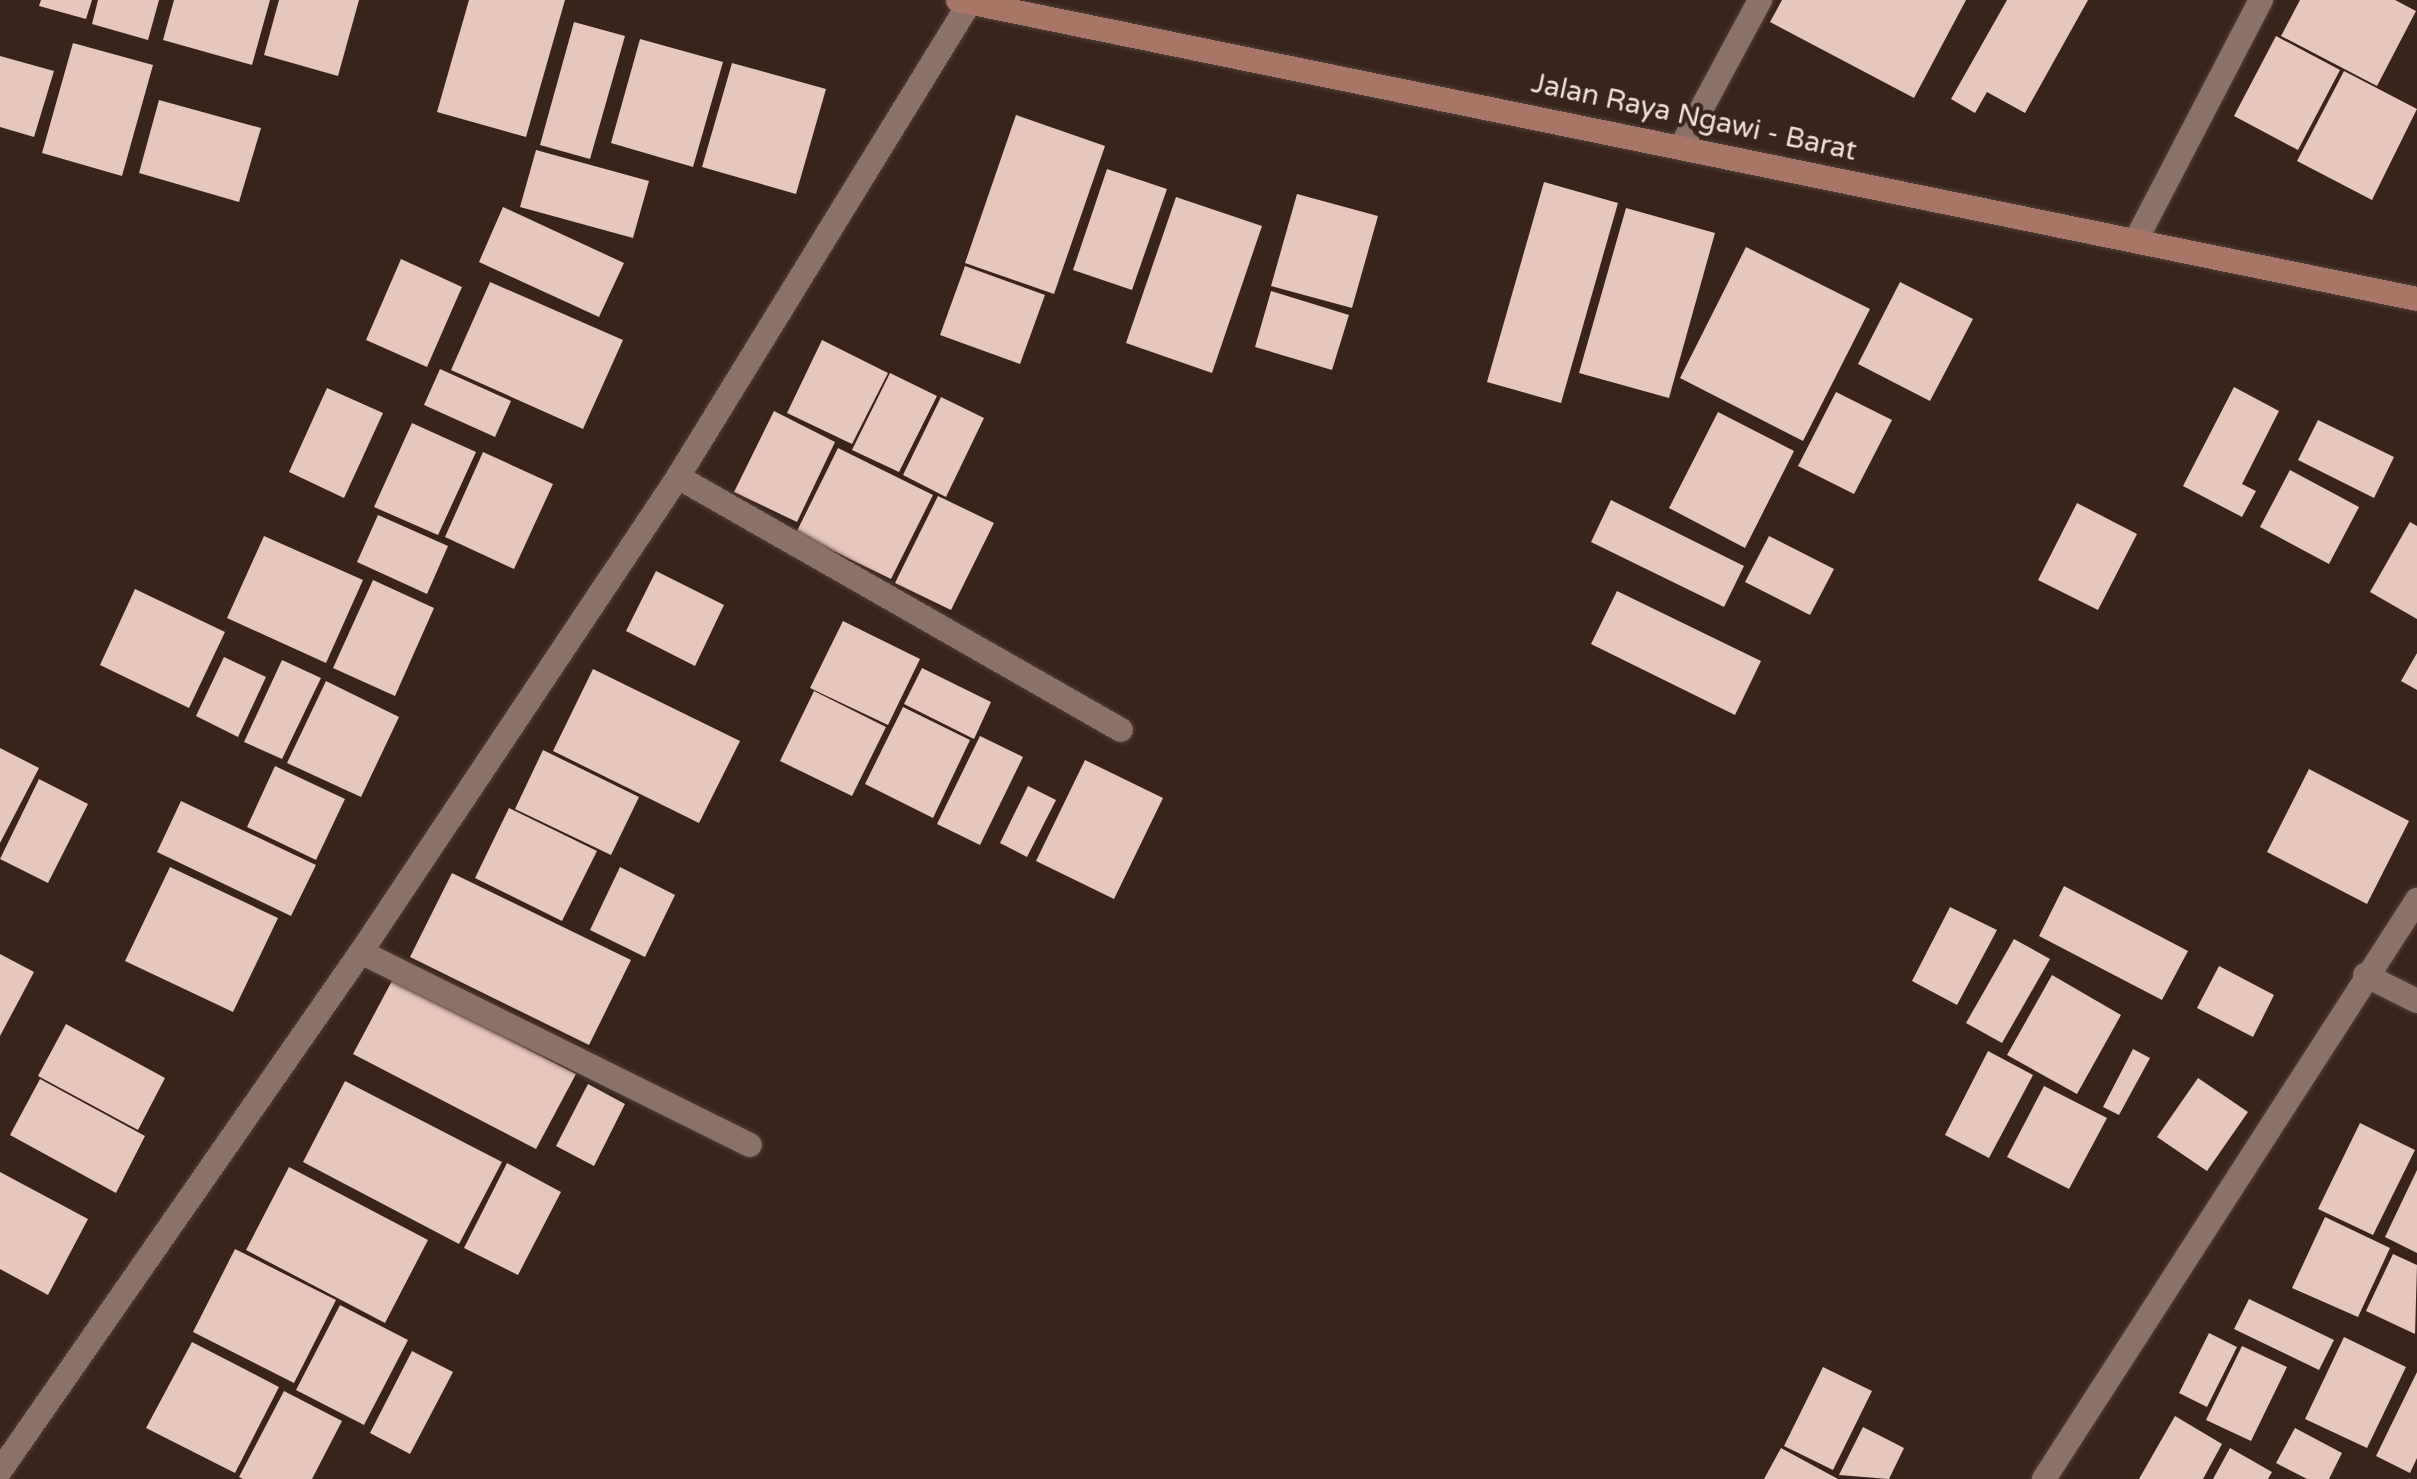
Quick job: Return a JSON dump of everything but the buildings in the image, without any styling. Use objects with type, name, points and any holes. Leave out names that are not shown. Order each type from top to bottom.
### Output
[{"type":"main road","name":"Jalan Raya Ngawi - Barat","points":[[964,1],[1682,145],[2417,299]]},
{"type":"street","points":[[1682,145],[1760,0]]},
{"type":"street","points":[[2136,240],[2261,0]]},
{"type":"street","points":[[0,1471],[361,952],[678,477],[964,1]]},
{"type":"street","points":[[678,477],[1121,730]]},
{"type":"street","points":[[2044,1479],[2365,975],[2417,900]]},
{"type":"street","points":[[361,952],[750,1145]]},
{"type":"street","points":[[2365,975],[2417,1001]]}]
